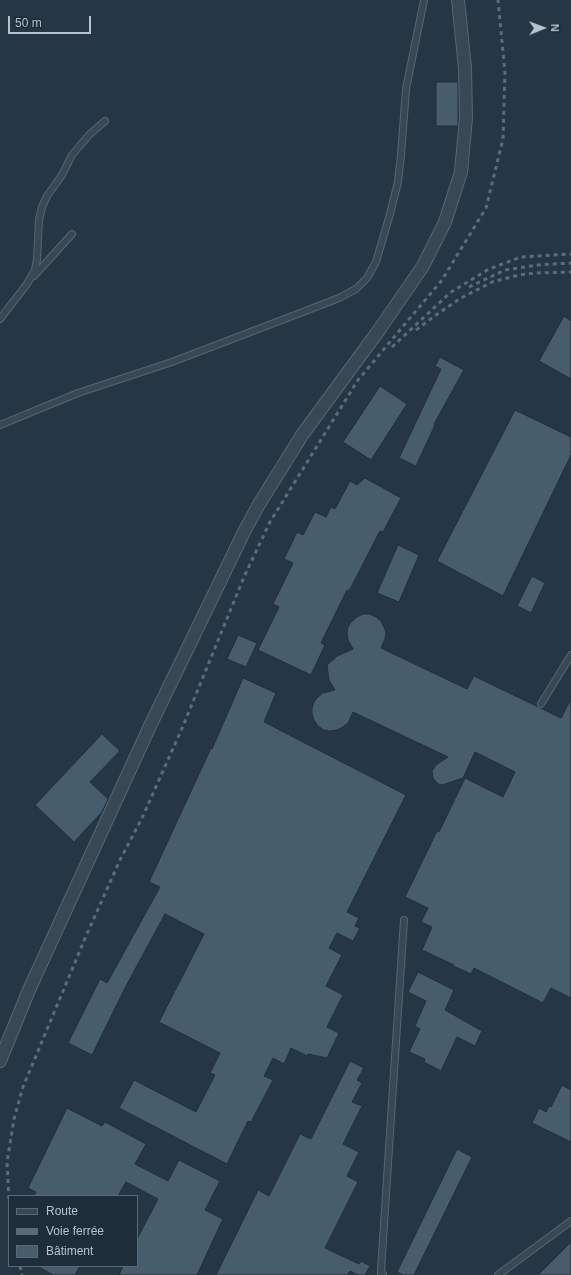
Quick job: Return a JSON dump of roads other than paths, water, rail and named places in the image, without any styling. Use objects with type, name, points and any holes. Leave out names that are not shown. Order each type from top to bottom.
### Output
[{"type":"street","points":[[0,1061],[29,990],[150,726],[244,532],[258,506],[302,435],[379,330],[423,266],[445,222],[461,172],[466,118],[465,68],[458,0]]},
{"type":"lane","points":[[0,425],[78,393],[172,362],[339,298],[356,289],[367,278],[376,262],[398,182],[402,155],[406,89],[424,0]]},
{"type":"lane","points":[[27,284],[35,270],[39,220],[42,207],[72,155],[89,135],[105,121]]},
{"type":"lane","points":[[0,319],[27,284],[72,234]]},
{"type":"lane","points":[[541,704],[571,655]]},
{"type":"lane","points":[[382,1273],[404,920]]},
{"type":"lane","points":[[498,1275],[571,1221]]},
{"type":"railway","points":[[9,1195],[7,1162],[14,1119],[23,1087],[86,936],[120,860],[143,816],[183,726],[244,577],[270,522],[358,380],[442,280],[486,208],[503,139],[505,73],[498,0]]},
{"type":"railway","points":[[392,347],[451,292],[489,269],[521,257],[571,254]]},
{"type":"railway","points":[[469,287],[505,270],[538,265],[571,263]]},
{"type":"railway","points":[[416,330],[461,298],[492,282],[519,275],[571,272]]},
{"type":"railway","points":[[20,1267],[22,1275]]}]
